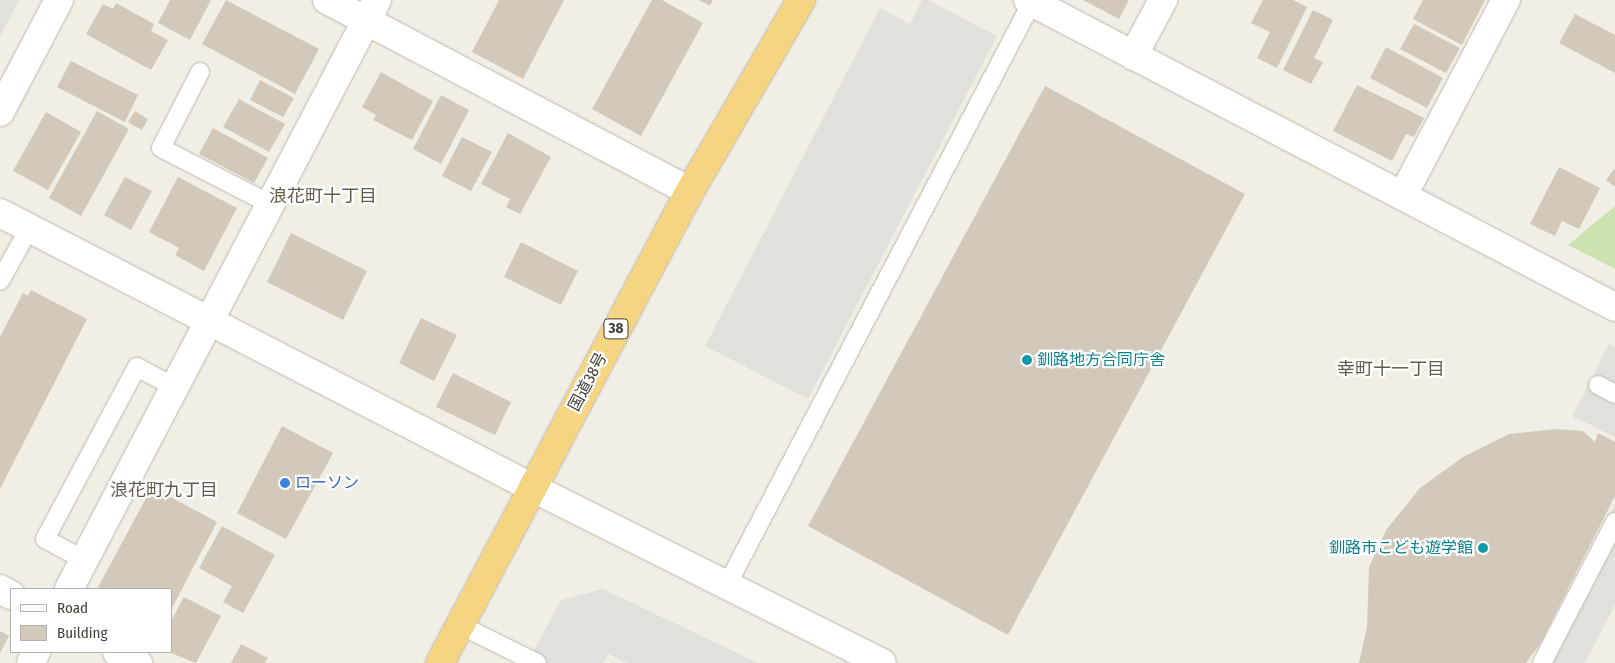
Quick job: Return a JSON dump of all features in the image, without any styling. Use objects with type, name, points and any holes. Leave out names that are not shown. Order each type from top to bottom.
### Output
[{"type":"highway","name":"国道38号","points":[[440,663],[690,191],[801,0]]},
{"type":"street","points":[[0,112],[58,0]]},
{"type":"street","points":[[327,0],[372,10],[690,191]]},
{"type":"street","points":[[1133,56],[1162,0]]},
{"type":"street","points":[[1403,194],[1506,0]]},
{"type":"street","points":[[1030,1],[1133,56],[1403,194],[1615,307]]},
{"type":"street","points":[[70,588],[372,10]]},
{"type":"street","points":[[0,213],[208,323],[882,663]]},
{"type":"street","points":[[119,653],[138,663]]},
{"type":"lane","points":[[727,585],[1030,1]]},
{"type":"lane","points":[[200,72],[161,148],[270,204]]},
{"type":"lane","points":[[0,281],[29,228]]},
{"type":"lane","points":[[84,560],[45,539],[138,367],[174,387]]},
{"type":"lane","points":[[1598,386],[1615,394]]},
{"type":"lane","points":[[1542,663],[1615,522]]},
{"type":"lane","points":[[460,625],[537,663]]},
{"type":"green space","points":[[1615,206],[1615,269],[1568,245]]},
{"type":"shaded area","points":[[0,0],[19,0],[0,37]]},
{"type":"shaded area","points":[[922,0],[928,0],[997,36],[808,399],[705,346],[880,8],[910,24]]},
{"type":"shaded area","points":[[1609,344],[1615,347],[1615,437],[1572,416]]},
{"type":"shaded area","points":[[1615,504],[1615,605],[1585,663],[1533,663]]},
{"type":"shaded area","points":[[603,589],[758,663],[627,663],[609,654],[603,663],[527,663],[561,600]]},
{"type":"building","points":[[170,0],[211,0],[190,40],[158,23]]},
{"type":"building","points":[[226,0],[319,49],[295,94],[202,44]]},
{"type":"building","points":[[499,0],[564,0],[523,79],[472,52]]},
{"type":"building","points":[[652,0],[662,0],[703,23],[641,136],[592,109]]},
{"type":"building","points":[[699,0],[713,0],[710,6]]},
{"type":"building","points":[[1083,0],[1129,0],[1119,19]]},
{"type":"building","points":[[1263,0],[1293,0],[1307,7],[1277,68],[1257,58],[1270,32],[1251,23]]},
{"type":"building","points":[[1423,0],[1485,0],[1462,45],[1413,19]]},
{"type":"building","points":[[116,3],[154,24],[151,31],[168,40],[151,70],[86,34],[103,4],[113,9]]},
{"type":"building","points":[[1313,10],[1333,20],[1314,58],[1323,62],[1311,84],[1283,70]]},
{"type":"building","points":[[1575,14],[1615,35],[1615,73],[1559,43]]},
{"type":"building","points":[[1414,24],[1460,48],[1446,73],[1400,49]]},
{"type":"building","points":[[1386,47],[1443,78],[1427,108],[1370,78]]},
{"type":"building","points":[[71,61],[138,95],[125,122],[57,87]]},
{"type":"building","points":[[381,72],[433,101],[412,140],[373,120],[376,115],[362,107]]},
{"type":"building","points":[[260,80],[294,98],[283,117],[250,100]]},
{"type":"building","points":[[1357,85],[1424,118],[1414,137],[1406,134],[1392,161],[1333,131]]},
{"type":"building","name":"釧路地方合同庁舎","points":[[1045,86],[1245,194],[1008,635],[808,526]]},
{"type":"building","points":[[441,95],[469,110],[441,164],[413,149]]},
{"type":"building","points":[[239,99],[285,124],[269,152],[223,127]]},
{"type":"building","points":[[97,111],[129,129],[81,216],[49,198]]},
{"type":"building","points":[[135,111],[148,119],[142,130],[128,122]]},
{"type":"building","points":[[46,112],[81,132],[48,190],[13,171]]},
{"type":"building","points":[[213,128],[268,158],[254,183],[199,154]]},
{"type":"building","points":[[508,133],[551,157],[520,214],[506,207],[510,199],[481,184]]},
{"type":"building","points":[[462,137],[492,152],[471,191],[442,176]]},
{"type":"building","points":[[1559,167],[1600,188],[1579,229],[1562,221],[1555,236],[1530,224]]},
{"type":"building","points":[[1615,168],[1615,187],[1606,180]]},
{"type":"building","points":[[125,177],[152,191],[131,230],[104,215]]},
{"type":"building","points":[[178,177],[237,208],[204,271],[175,255],[179,248],[149,232]]},
{"type":"building","points":[[291,233],[367,271],[343,320],[267,282]]},
{"type":"building","points":[[521,242],[578,271],[561,305],[504,277]]},
{"type":"building","points":[[31,290],[87,319],[0,489],[0,337],[23,293],[28,296]]},
{"type":"building","points":[[421,318],[457,335],[434,381],[399,363]]},
{"type":"building","points":[[453,373],[511,402],[495,435],[436,407]]},
{"type":"building","name":"ローソン","points":[[282,426],[333,453],[286,539],[237,513]]},
{"type":"building","name":"釧路市こども遊学館","points":[[1556,429],[1583,431],[1595,442],[1598,433],[1615,442],[1615,496],[1540,644],[1526,663],[1359,663],[1367,627],[1369,567],[1386,530],[1420,488],[1463,457],[1509,434]]},
{"type":"building","points":[[152,487],[217,522],[172,608],[172,588],[98,588]]},
{"type":"building","points":[[222,526],[275,555],[243,613],[223,602],[232,586],[199,568]]},
{"type":"building","points":[[184,597],[221,616],[196,663],[171,653],[172,619]]},
{"type":"building","points":[[0,631],[9,636],[0,653]]},
{"type":"building","points":[[241,644],[268,658],[265,663],[231,663]]},
{"type":"place","name":"釧路地方合同庁舎","points":[[1027,360]]},
{"type":"place","name":"ローソン","points":[[285,483]]},
{"type":"place","name":"釧路市こども遊学館","points":[[1483,548]]},
{"type":"district","name":"浪花町十丁目","points":[[323,196]]},
{"type":"district","name":"幸町十一丁目","points":[[1391,369]]},
{"type":"district","name":"浪花町九丁目","points":[[164,490]]}]
